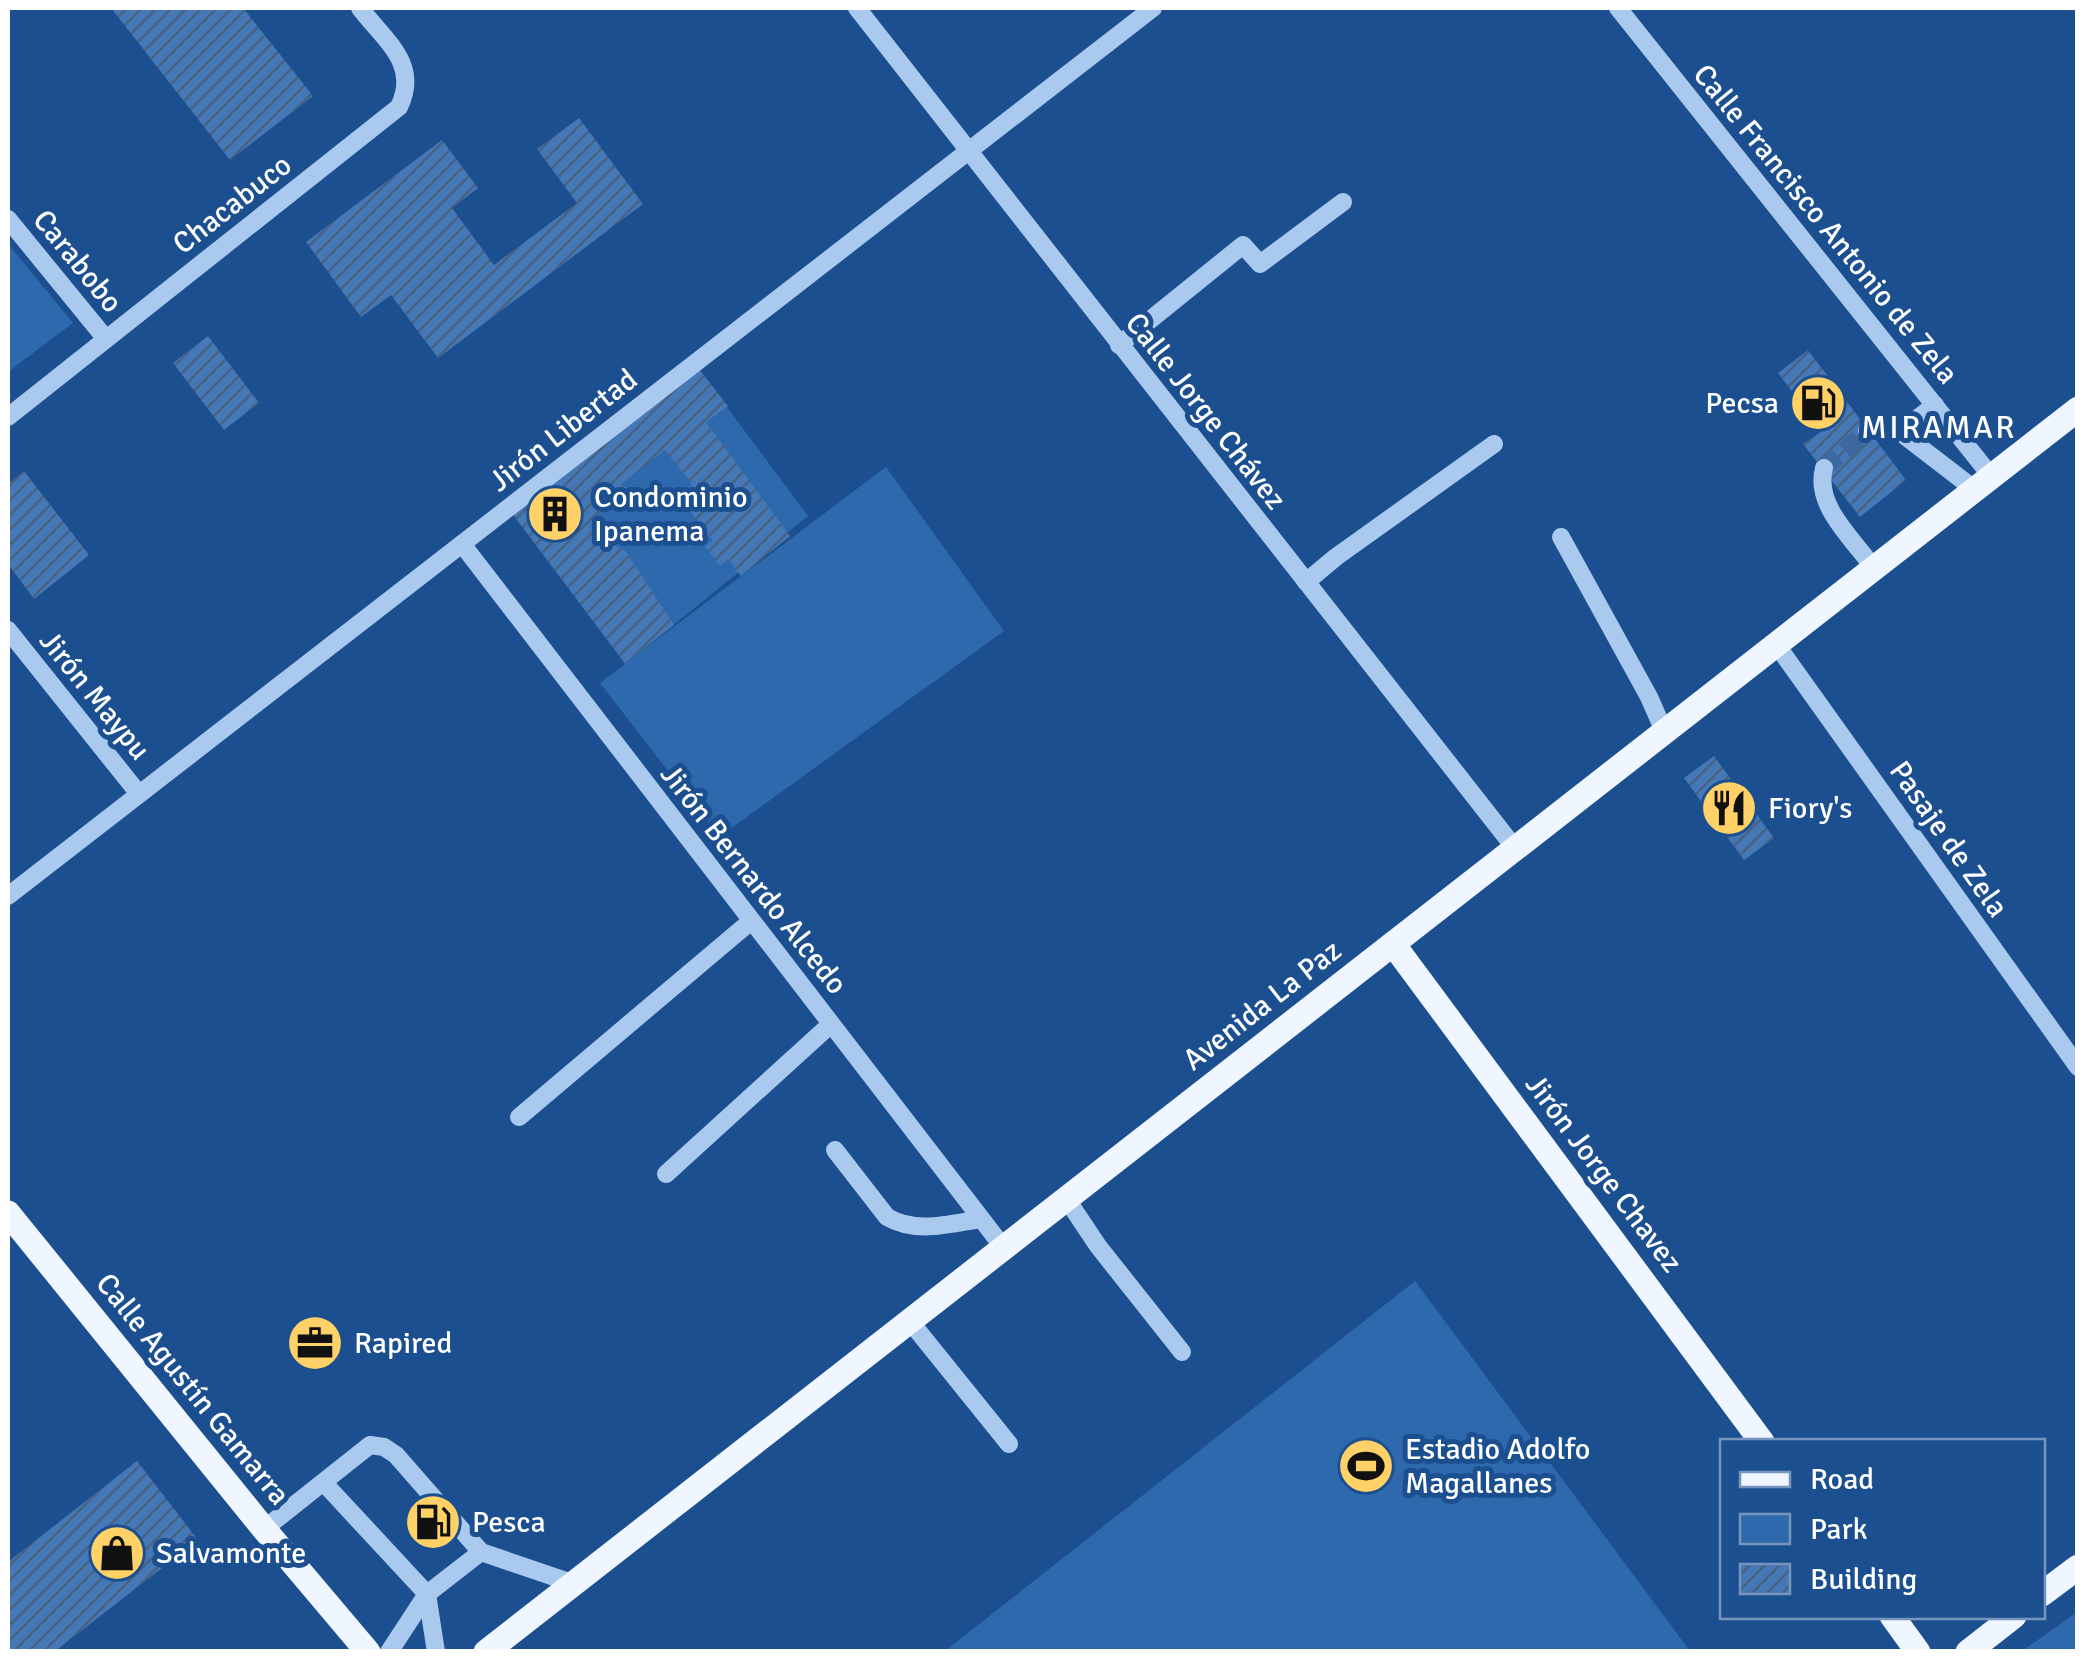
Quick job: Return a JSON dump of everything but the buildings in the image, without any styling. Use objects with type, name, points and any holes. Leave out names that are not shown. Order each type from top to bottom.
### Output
[{"type":"main road","name":"Avenida La Paz","points":[[486,1652],[2078,409]]},
{"type":"main road","name":"Jirón Jorge Chavez","points":[[1393,944],[1760,1439]]},
{"type":"main road","name":"Calle Agustín Gamarra","points":[[8,1213],[264,1530],[368,1652]]},
{"type":"main road","points":[[2045,1592],[2078,1568]]},
{"type":"main road","points":[[1894,1619],[1918,1652]]},
{"type":"main road","points":[[1968,1652],[2010,1619]]},
{"type":"street","name":"Chacabuco","points":[[8,416],[399,107],[408,88],[407,69],[361,8]]},
{"type":"street","name":"Calle Jorge Chávez","points":[[857,8],[1514,847]]},
{"type":"street","name":"Jirón Libertad","points":[[8,896],[1153,8]]},
{"type":"street","name":"Calle Francisco Antonio de Zela","points":[[1618,8],[1934,405],[1983,482]]},
{"type":"street","points":[[1119,346],[1243,245],[1260,264],[1343,202]]},
{"type":"street","name":"Carabobo","points":[[8,219],[106,339]]},
{"type":"street","points":[[1900,432],[1934,405]]},
{"type":"street","points":[[1867,431],[1884,428],[1900,432],[1983,482]]},
{"type":"street","points":[[1306,582],[1494,444]]},
{"type":"street","points":[[1824,468],[1822,496],[1873,567]]},
{"type":"street","points":[[1561,537],[1664,731]]},
{"type":"street","name":"Jirón Bernardo Alcedo","points":[[462,544],[1002,1247]]},
{"type":"street","name":"Jirón Maypu","points":[[8,630],[140,794]]},
{"type":"street","name":"Pasaje de Zela","points":[[1776,644],[2078,1067]]},
{"type":"street","points":[[520,1117],[752,920]]},
{"type":"street","points":[[666,1174],[831,1024]]},
{"type":"street","points":[[835,1150],[887,1217],[897,1222],[932,1228],[980,1219]]},
{"type":"street","points":[[1066,1198],[1098,1246],[1182,1352]]},
{"type":"street","points":[[909,1320],[1009,1444]]},
{"type":"street","points":[[264,1530],[370,1445],[384,1447],[481,1552],[572,1582]]},
{"type":"street","points":[[324,1482],[426,1594],[436,1652]]},
{"type":"street","points":[[389,1652],[426,1594],[481,1552]]},
{"type":"green space","points":[[8,244],[73,323],[8,372]]},
{"type":"green space","points":[[695,364],[808,516],[639,653],[886,467],[1004,631],[719,837],[600,683],[625,664],[508,508]]},
{"type":"green space","name":"Estadio Adolfo Magallanes","points":[[1415,1281],[1690,1651],[945,1651]]},
{"type":"green space","points":[[2077,1612],[2077,1651],[2022,1651]]},
{"type":"tunnel","points":[[1824,468],[1867,431]]},
{"type":"place","name":"Pecsa","points":[[1818,403]]},
{"type":"place","name":"Condominio Ipanema","points":[[555,514]]},
{"type":"place","name":"Fiory's","points":[[1729,808]]},
{"type":"place","name":"Rapired","points":[[315,1343]]},
{"type":"place","name":"Estadio Adolfo Magallanes","points":[[1366,1466]]},
{"type":"place","name":"Pesca","points":[[433,1522]]},
{"type":"place","name":"Salvamonte","points":[[117,1553]]},
{"type":"district","name":"MIRAMAR","points":[[1939,427]]}]
